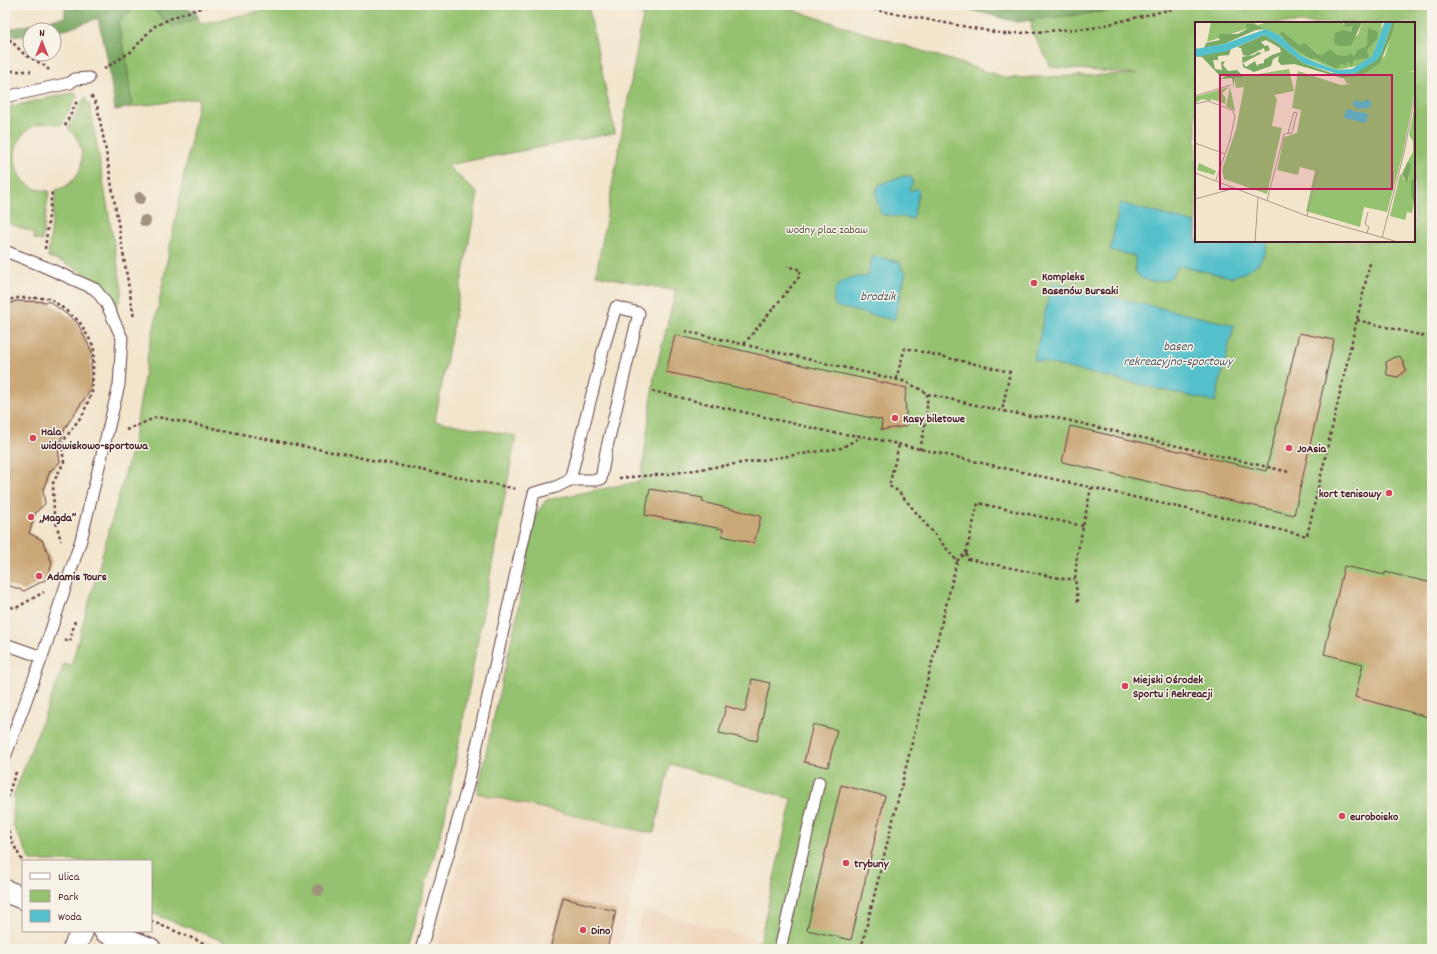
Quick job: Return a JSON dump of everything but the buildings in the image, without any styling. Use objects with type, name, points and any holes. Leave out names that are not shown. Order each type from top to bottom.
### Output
[{"type":"street","points":[[5,891],[22,898]]},
{"type":"street","points":[[74,949],[82,932]]},
{"type":"street","points":[[108,932],[150,949]]},
{"type":"lane","points":[[5,97],[70,83],[75,79],[89,78]]},
{"type":"lane","points":[[5,251],[95,289],[106,303],[122,338],[119,385],[81,540],[42,657],[5,757]]},
{"type":"lane","points":[[421,949],[468,785],[534,493],[556,487],[570,480],[599,479],[639,313],[616,307],[605,343],[570,480]]},
{"type":"lane","points":[[5,644],[42,657]]},
{"type":"lane","points":[[780,949],[819,782]]},
{"type":"path","points":[[64,126],[89,78],[132,52],[154,27],[174,17],[209,5]]},
{"type":"path","points":[[856,5],[865,8],[1005,34],[1092,28],[1172,9],[1179,5]]},
{"type":"path","points":[[5,35],[24,54],[45,66],[51,72],[43,71]]},
{"type":"path","points":[[5,71],[36,71]]},
{"type":"path","points":[[43,266],[52,191]]},
{"type":"path","points":[[652,391],[834,433],[862,436],[1306,536],[1370,263]]},
{"type":"path","points":[[744,344],[799,277],[801,270],[787,266]]},
{"type":"path","points":[[5,302],[15,298],[50,298],[79,321],[94,347],[92,392],[83,414],[66,437],[62,447],[64,462],[53,483],[54,515],[61,542]]},
{"type":"path","points":[[1357,320],[1432,338]]},
{"type":"path","points":[[685,331],[904,381],[927,394],[1002,411],[1036,417],[1049,416],[1289,472]]},
{"type":"path","points":[[896,379],[905,348],[1010,372],[1002,411]]},
{"type":"path","points":[[920,450],[928,408],[927,394]]},
{"type":"path","points":[[126,430],[157,417],[534,493]]},
{"type":"path","points":[[599,479],[668,474],[841,448],[862,436]]},
{"type":"path","points":[[899,445],[889,486],[898,491],[957,561]]},
{"type":"path","points":[[1078,602],[1075,579],[1077,556],[1091,488]]},
{"type":"path","points":[[860,949],[957,561],[966,553],[978,503],[1083,526]]},
{"type":"path","points":[[966,553],[968,558],[1064,579],[1075,579]]},
{"type":"path","points":[[5,606],[16,608],[44,592],[47,585]]},
{"type":"path","points":[[152,921],[218,949]]},
{"type":"shaded area","points":[[477,793],[645,832],[620,949],[436,949]]},
{"type":"shaded area","points":[[643,909],[760,940],[758,949],[633,949]]},
{"type":"green space","points":[[65,5],[140,5],[118,22],[126,58],[132,107],[115,110],[108,61],[98,18],[62,30],[62,22],[42,22],[65,17]]},
{"type":"green space","points":[[140,5],[147,5],[174,27],[198,17],[200,24],[289,5],[588,5],[615,133],[447,165],[478,194],[435,421],[516,436],[444,822],[407,949],[244,949],[152,913],[152,860],[30,860],[13,825],[14,794],[64,664],[71,666],[133,445],[149,347],[199,98],[132,107],[126,58],[118,22]]},
{"type":"green space","points":[[147,5],[170,5],[195,11],[198,17],[174,27]]},
{"type":"green space","name":"wodny plac zabaw","points":[[645,5],[777,5],[1007,78],[1137,74],[1051,67],[1032,32],[1031,20],[1107,11],[1127,5],[1432,5],[1432,949],[758,949],[792,799],[670,764],[654,832],[645,832],[477,793],[516,619],[536,514],[546,500],[641,481],[654,377],[676,291],[596,275]]},
{"type":"green space","points":[[952,5],[1127,5],[1107,11],[1017,22]]},
{"type":"green space","points":[[22,26],[22,36],[5,34],[5,30]]},
{"type":"green space","points":[[75,93],[78,95],[61,125],[42,124],[28,129],[19,140],[15,153],[16,166],[22,179],[33,188],[49,191],[42,241],[34,239],[34,233],[5,222],[5,108]]},
{"type":"green space","points":[[85,97],[90,106],[122,290],[120,300],[116,306],[101,288],[86,275],[69,265],[48,257],[56,190],[66,186],[73,180],[79,172],[82,163],[80,145],[75,136],[68,129]]},
{"type":"water","points":[[905,176],[911,176],[913,183],[909,189],[910,192],[915,188],[919,191],[913,219],[881,214],[876,196],[878,187],[887,181]]},
{"type":"water","points":[[1120,203],[1195,223],[1195,242],[1267,242],[1265,252],[1259,263],[1244,273],[1231,277],[1178,266],[1173,275],[1166,280],[1153,282],[1142,279],[1135,271],[1135,256],[1110,250]]},
{"type":"water","name":"brodzik","points":[[873,256],[900,262],[902,270],[906,272],[894,320],[837,307],[834,303],[835,290],[843,281],[854,277],[867,277]]},
{"type":"water","name":"basen rekreacyjno-sportowy","points":[[1052,283],[1234,325],[1215,402],[1034,360]]},
{"type":"place","name":"Kompleks Basenów Bursaki","points":[[1034,283]]},
{"type":"place","name":"Kasy biletowe","points":[[895,418]]},
{"type":"place","name":"Hala widowiskowo-sportowa","points":[[33,438]]},
{"type":"place","name":"JoAsia","points":[[1289,448]]},
{"type":"place","name":"kort tenisowy","points":[[1389,493]]},
{"type":"place","name":"„Magda”","points":[[31,517]]},
{"type":"place","name":"Adamis Tours","points":[[39,576]]},
{"type":"place","name":"Miejski Ośrodek Sportu i Rekreacji","points":[[1125,686]]},
{"type":"place","name":"euroboisko","points":[[1342,816]]},
{"type":"place","name":"trybuny","points":[[846,863]]},
{"type":"place","name":"Dino","points":[[583,930]]}]
